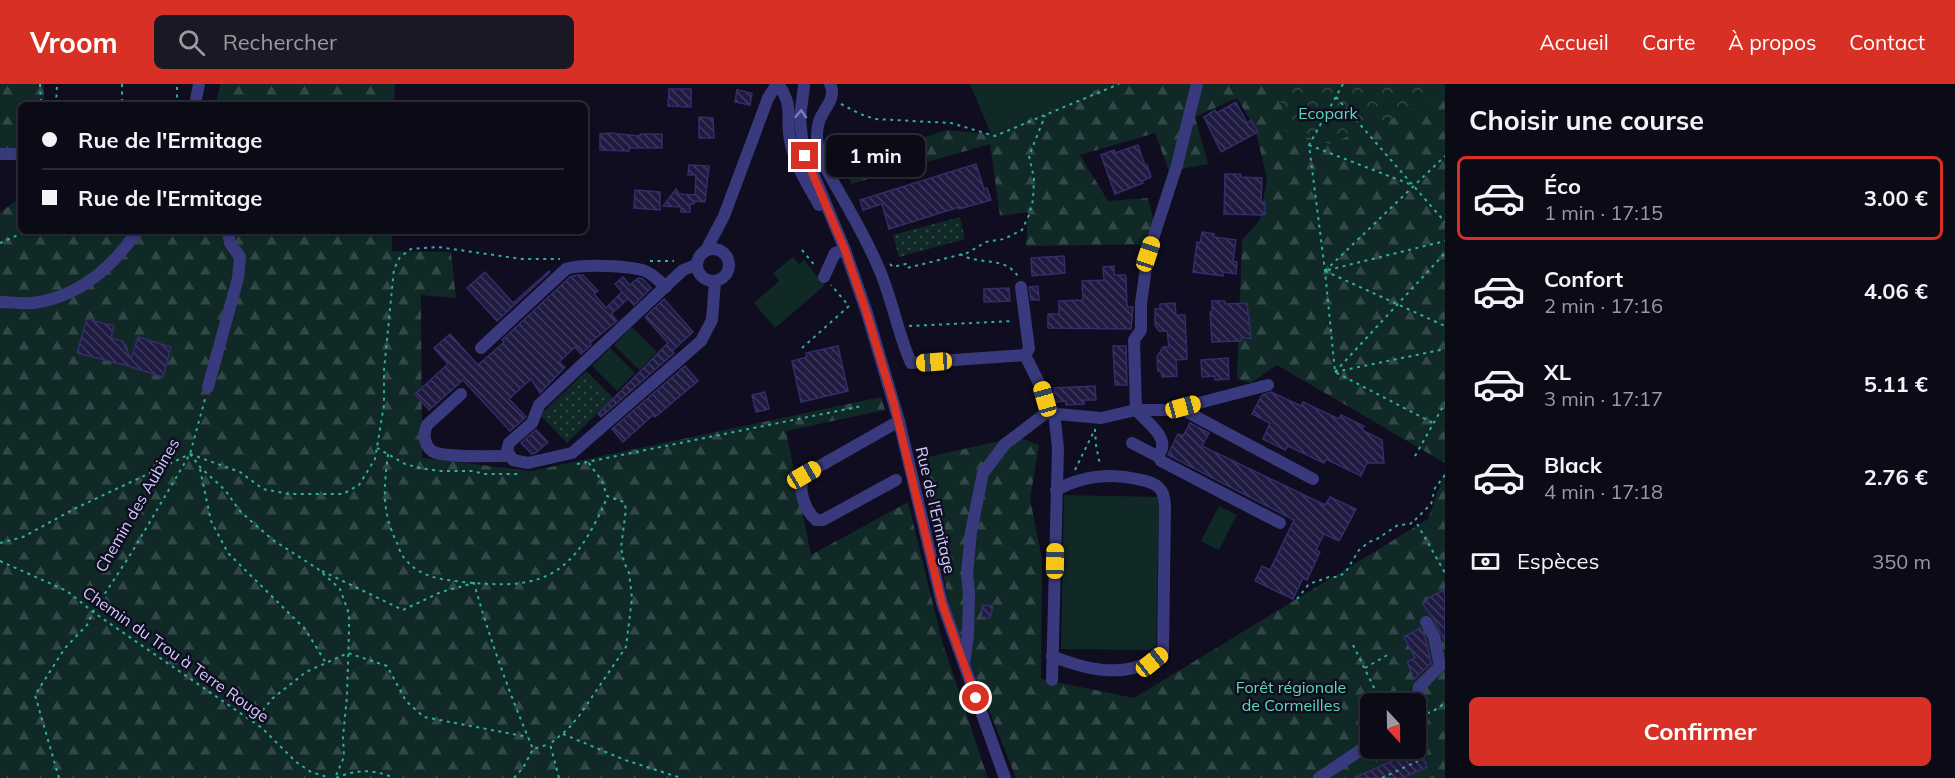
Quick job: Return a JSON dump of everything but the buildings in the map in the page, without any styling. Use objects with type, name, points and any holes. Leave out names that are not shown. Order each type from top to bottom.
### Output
[{"type":"street","points":[[196,102],[199,84]]},
{"type":"street","points":[[715,282],[712,320],[700,341],[572,453],[528,464],[513,460],[509,456],[507,451],[509,444],[532,423],[539,405],[683,270],[696,265],[724,216],[768,98],[778,84],[792,88],[806,85]]},
{"type":"street","name":"Rue de l'Ermitage","points":[[778,84],[789,108],[789,139],[797,165],[844,249]]},
{"type":"street","points":[[830,84],[833,89],[832,97],[820,118],[818,129],[819,153],[882,274],[897,326],[911,363],[1025,355]]},
{"type":"street","points":[[1158,454],[1163,448],[1163,442],[1136,411],[1134,340],[1141,330],[1141,303],[1148,254],[1177,165],[1197,84]]},
{"type":"street","name":"Rue de l'Ermitage","points":[[806,85],[800,130],[803,149],[844,249],[867,314],[898,421],[942,603],[1005,778]]},
{"type":"street","points":[[0,154],[18,154]]},
{"type":"street","points":[[696,265],[701,277],[710,282],[724,278],[729,269],[728,260],[722,252],[716,232]]},
{"type":"street","points":[[0,302],[31,303],[65,295],[91,282],[114,261],[135,234]]},
{"type":"street","points":[[208,387],[238,278],[240,256],[230,243],[228,234]]},
{"type":"street","points":[[706,250],[714,249],[722,252]]},
{"type":"street","points":[[824,277],[835,253],[844,249]]},
{"type":"street","points":[[481,348],[566,269],[575,266],[646,271],[666,287]]},
{"type":"street","points":[[1021,288],[1029,349],[1025,355]]},
{"type":"street","points":[[1025,355],[1041,387],[1058,448],[1052,681]]},
{"type":"street","points":[[963,665],[968,636],[967,574],[971,532],[983,474],[1005,444],[1050,413],[1101,418],[1136,411],[1183,407],[1268,385]]},
{"type":"street","points":[[461,394],[424,430],[428,447],[433,452],[446,454],[509,456]]},
{"type":"street","points":[[1183,407],[1189,413],[1313,479]]},
{"type":"street","points":[[896,480],[823,520],[816,520],[810,515],[801,488],[804,475],[898,421]]},
{"type":"street","points":[[1132,443],[1158,454],[1161,461],[1280,523]]},
{"type":"street","points":[[1052,656],[1076,666],[1114,671],[1135,668],[1152,662],[1163,653],[1164,495],[1159,487],[1149,482],[1120,475],[1072,481],[1056,490]]},
{"type":"street","points":[[1419,693],[1419,687],[1440,666],[1434,636],[1426,622]]},
{"type":"street","points":[[1319,778],[1360,750]]},
{"type":"path","points":[[40,84],[41,102]]},
{"type":"path","points":[[56,102],[57,84]]},
{"type":"path","points":[[122,84],[122,102]]},
{"type":"path","points":[[177,84],[177,102]]},
{"type":"path","points":[[832,97],[860,114],[875,119],[951,123],[995,136],[1119,84]]},
{"type":"path","points":[[1335,372],[1309,145],[1342,84]]},
{"type":"path","points":[[1336,97],[1445,222]]},
{"type":"path","points":[[872,252],[894,267],[902,263],[906,264],[907,268],[960,254],[986,242],[1004,238],[1022,230],[1033,200],[1034,178],[1029,156],[1045,116]]},
{"type":"path","points":[[1309,145],[1414,186]]},
{"type":"path","points":[[1325,271],[1445,156]]},
{"type":"path","points":[[0,243],[20,234]]},
{"type":"path","points":[[1325,271],[1445,241]]},
{"type":"path","points":[[0,543],[23,537],[74,509],[190,454],[240,472],[263,489],[288,494],[343,494],[359,485],[375,459],[384,405],[384,370],[394,269],[400,257],[411,249],[438,247],[522,259],[570,260]]},
{"type":"path","points":[[1335,372],[1445,253]]},
{"type":"path","points":[[960,254],[969,260],[1005,264],[1015,272],[1021,288]]},
{"type":"path","points":[[642,261],[678,261]]},
{"type":"path","points":[[1325,271],[1445,326]]},
{"type":"path","points":[[802,348],[849,306],[832,287]]},
{"type":"path","points":[[897,326],[1025,320]]},
{"type":"path","points":[[1335,372],[1445,349]]},
{"type":"path","points":[[1335,372],[1433,423]]},
{"type":"path","name":"Chemin des Aubines","points":[[59,778],[35,695],[65,648],[87,625],[190,454],[208,387]]},
{"type":"path","points":[[1415,456],[1445,403]]},
{"type":"path","points":[[578,464],[862,406]]},
{"type":"path","points":[[1072,481],[1078,462],[1095,428],[1097,453],[1104,476]]},
{"type":"path","points":[[190,454],[200,467],[225,490],[240,510],[273,540],[318,569],[403,610],[441,592],[474,583]]},
{"type":"path","points":[[387,454],[384,495],[387,524],[404,558],[420,574],[436,579],[498,585],[538,580],[557,570],[575,554],[587,538],[603,510],[607,496],[602,481],[588,462]]},
{"type":"path","points":[[200,467],[211,521],[228,553],[305,629],[326,663]]},
{"type":"path","points":[[1297,599],[1309,584],[1345,573],[1359,550],[1369,542],[1398,525],[1410,524],[1415,520],[1431,504],[1435,488],[1445,475]]},
{"type":"path","points":[[514,778],[523,768],[533,749],[550,744],[563,734],[604,682],[626,647],[632,598],[629,573],[621,548],[626,509],[624,502],[607,496]]},
{"type":"path","points":[[1415,520],[1445,573]]},
{"type":"path","name":"Chemin du Trou à Terre Rouge","points":[[0,561],[67,591],[93,612],[262,728],[296,762],[311,772],[330,778]]},
{"type":"path","points":[[318,569],[340,589],[349,614],[344,757],[336,778]]},
{"type":"path","points":[[474,583],[488,633],[533,749]]},
{"type":"path","points":[[1353,645],[1377,693]]},
{"type":"path","points":[[253,722],[273,698],[306,672],[348,653],[387,666],[406,700],[424,717],[528,737]]},
{"type":"path","points":[[1365,669],[1391,653]]},
{"type":"path","points":[[1426,712],[1432,712],[1445,703]]},
{"type":"path","points":[[563,734],[681,778]]},
{"type":"path","points":[[550,744],[559,778]]},
{"type":"path","points":[[1382,778],[1418,761]]},
{"type":"path","points":[[336,778],[362,770],[380,772],[394,778]]},
{"type":"green space","points":[[0,84],[44,84],[44,102],[18,102],[18,146],[16,149],[0,149]]},
{"type":"green space","points":[[220,84],[395,84],[394,102],[217,102]]},
{"type":"green space","points":[[970,84],[1110,84],[991,134]]},
{"type":"green space","points":[[1110,84],[1445,84],[1445,463],[1277,365],[1251,383],[1237,379],[1242,240],[1260,220],[1267,179],[1255,128],[1237,98],[1195,117],[1208,164],[1169,171],[1155,133],[1080,155],[1108,201],[1148,198],[1159,244],[1026,246],[1028,212],[1000,216],[990,144],[851,184],[843,163],[947,130],[991,134]]},
{"type":"green space","name":"Ecopark","points":[[1273,84],[1439,84],[1445,96],[1330,144],[1286,131],[1284,110]]},
{"type":"green space","points":[[18,199],[18,234],[392,234],[392,251],[451,252],[456,298],[421,295],[422,458],[531,471],[881,397],[885,410],[786,431],[811,555],[908,502],[942,641],[988,778],[0,778],[0,213]]},
{"type":"green space","points":[[960,217],[965,239],[899,257],[893,235]]},
{"type":"green space","points":[[793,257],[799,264],[804,260],[825,285],[775,328],[754,303],[779,281],[773,273]]},
{"type":"green space","points":[[632,327],[657,352],[639,370],[614,345]]},
{"type":"green space","points":[[610,348],[635,373],[617,391],[592,366]]},
{"type":"green space","points":[[586,371],[613,398],[567,443],[540,415]]},
{"type":"green space","name":"Forêt régionale de Cormeilles","points":[[1018,437],[1039,445],[1030,499],[1042,559],[1041,679],[1134,698],[1428,519],[1445,471],[1445,778],[1435,778],[1426,758],[1426,693],[1360,693],[1360,759],[1385,759],[1342,778],[1016,778],[951,615],[923,458]]},
{"type":"green space","points":[[1064,495],[1159,497],[1156,650],[1061,649]]},
{"type":"green space","points":[[1219,506],[1237,515],[1219,550],[1201,541]]},
{"type":"green space","points":[[1426,758],[1435,778],[1342,778],[1385,759]]},
{"type":"route","points":[[805,156],[859,288],[894,404],[942,603],[976,698]]}]
